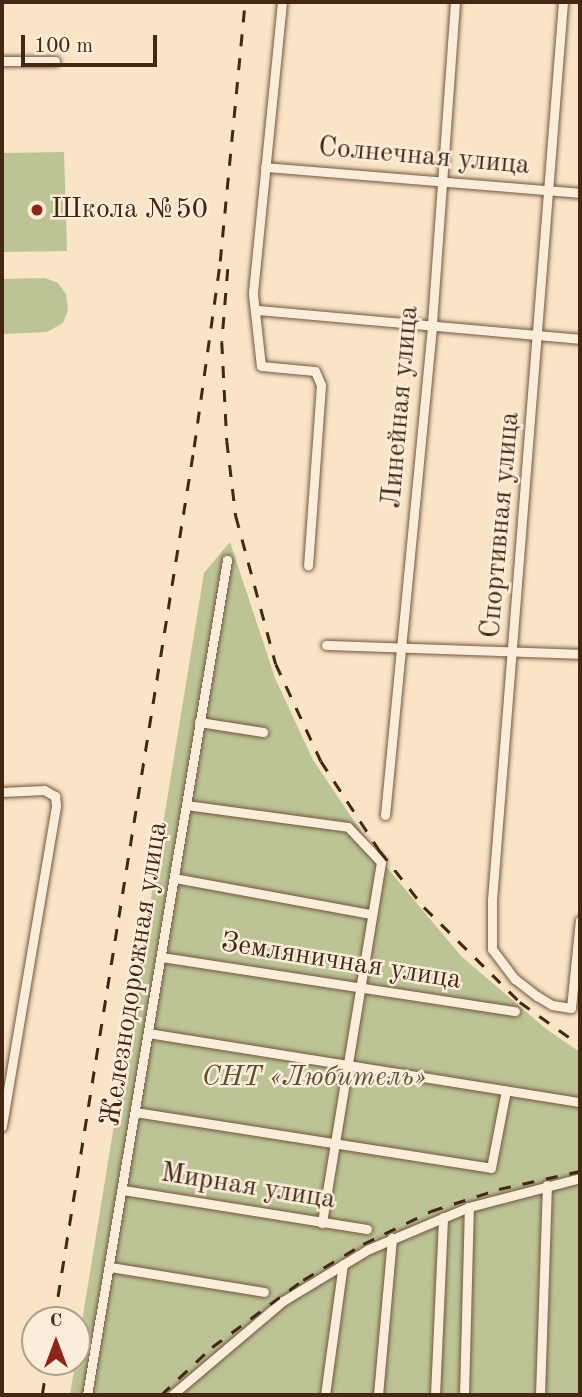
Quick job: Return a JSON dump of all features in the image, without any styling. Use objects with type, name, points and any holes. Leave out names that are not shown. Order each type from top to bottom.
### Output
[{"type":"street","points":[[282,2],[254,270],[256,351],[261,366],[315,371],[321,385],[308,565]]},
{"type":"street","name":"Линейная улица","points":[[385,815],[432,323],[456,2]]},
{"type":"street","name":"Спортивная улица","points":[[563,2],[540,335],[492,900],[492,949],[515,979],[537,996],[552,1005],[571,1008],[580,920]]},
{"type":"street","points":[[2,61],[55,61]]},
{"type":"street","name":"Солнечная улица","points":[[265,167],[580,193]]},
{"type":"street","points":[[257,310],[432,323],[580,339]]},
{"type":"street","name":"Железнодорожная улица","points":[[86,1395],[110,1267],[227,560]]},
{"type":"street","points":[[326,645],[403,645],[580,654]]},
{"type":"street","points":[[199,722],[263,732]]},
{"type":"street","points":[[2,792],[44,790],[55,796],[56,806],[2,1126]]},
{"type":"street","points":[[186,805],[348,827],[381,862],[322,1223]]},
{"type":"street","points":[[174,878],[371,914]]},
{"type":"street","name":"Земляничная улица","points":[[161,957],[515,1012]]},
{"type":"street","points":[[148,1034],[580,1102]]},
{"type":"street","points":[[135,1112],[491,1168],[506,1090]]},
{"type":"street","points":[[172,1395],[283,1301],[343,1264],[392,1238],[469,1207],[580,1178]]},
{"type":"street","points":[[540,1395],[547,1185]]},
{"type":"street","name":"Мирная улица","points":[[122,1190],[366,1229]]},
{"type":"street","points":[[464,1395],[469,1207]]},
{"type":"street","points":[[435,1395],[443,1217]]},
{"type":"street","points":[[378,1395],[392,1238]]},
{"type":"street","points":[[325,1395],[343,1264]]},
{"type":"street","points":[[110,1267],[264,1292]]},
{"type":"green space","points":[[64,152],[67,251],[2,252],[2,153]]},
{"type":"green space","points":[[45,278],[58,283],[66,294],[68,310],[63,323],[47,332],[2,334],[2,279]]},
{"type":"green space","name":"СНТ «Любитель»","points":[[230,542],[275,678],[313,760],[379,858],[461,956],[546,1029],[580,1052],[580,1395],[70,1395],[73,1376],[91,1376],[91,1306],[85,1306],[204,573]]},
{"type":"railway","points":[[56,1306],[194,447],[220,261],[245,2]]},
{"type":"railway","points":[[228,269],[222,342],[227,441],[236,516],[276,664],[321,761],[380,851],[424,907],[520,1002],[580,1045]]},
{"type":"railway","points":[[161,1395],[212,1347],[303,1280],[363,1244],[431,1211],[499,1189],[580,1171]]},
{"type":"railway","points":[[42,1395],[45,1376]]},
{"type":"place","name":"Школа №50","points":[[37,210]]}]
